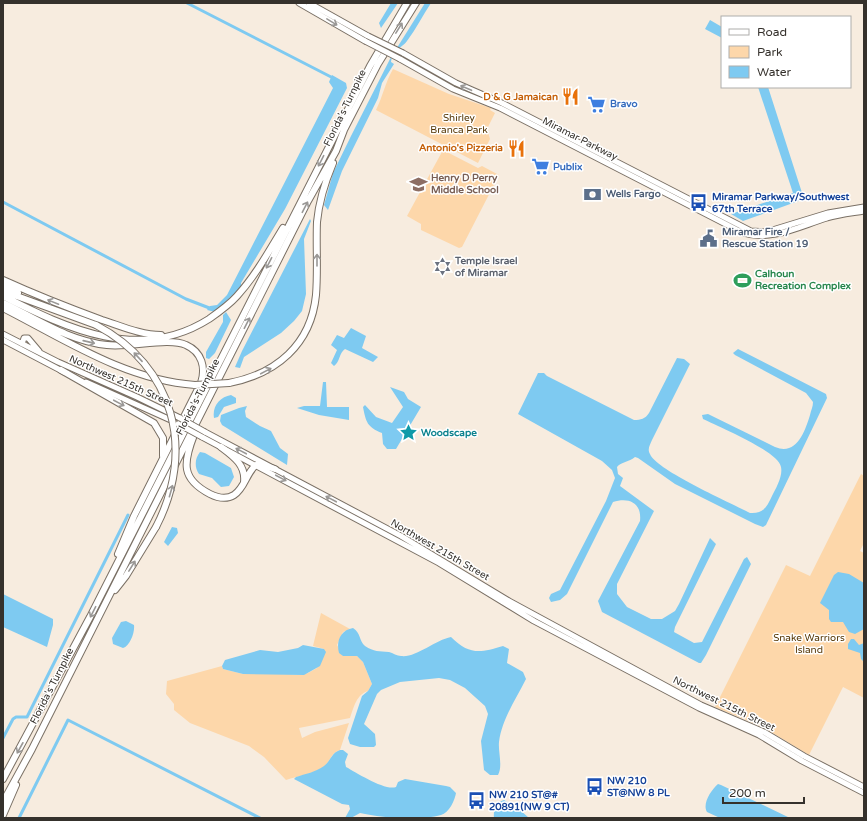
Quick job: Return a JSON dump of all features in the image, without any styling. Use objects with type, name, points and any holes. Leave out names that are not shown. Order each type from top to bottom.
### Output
[{"type":"highway","name":"Florida's Turnpike","points":[[3,779],[69,657],[373,60],[407,3]]},
{"type":"highway","name":"Florida's Turnpike","points":[[3,802],[32,749],[308,201],[336,151],[344,130],[375,70],[416,3]]},
{"type":"highway","points":[[3,308],[131,371],[163,381],[195,385],[229,382],[256,376],[274,367],[293,349],[307,328],[313,310],[316,292],[317,237],[320,202],[336,151]]},
{"type":"highway","points":[[3,296],[53,321],[98,336],[124,340],[154,339],[177,334],[197,326],[226,307],[250,281],[299,203]]},
{"type":"highway","points":[[3,280],[71,309],[151,335],[161,335],[178,331],[210,318]]},
{"type":"highway","points":[[3,286],[50,308]]},
{"type":"highway","points":[[3,291],[96,326],[117,338],[139,357],[162,389],[171,414],[176,450],[175,475],[166,506],[156,527],[126,576],[108,597]]},
{"type":"highway","points":[[3,303],[68,335],[91,342],[123,346],[176,342],[187,345],[194,349],[203,365],[202,380],[123,541],[110,577]]},
{"type":"highway","points":[[61,370],[154,423],[161,432],[164,441],[162,461]]},
{"type":"highway","points":[[195,425],[187,461],[188,473],[192,482],[201,489],[222,498],[234,495],[256,465],[262,465],[275,469]]},
{"type":"highway","points":[[221,447],[241,464],[244,474],[243,484]]},
{"type":"highway","points":[[3,815],[32,749]]},
{"type":"main road","name":"Miramar Parkway","points":[[299,3],[367,38],[403,53],[456,83],[502,103],[751,231],[766,232],[828,213],[864,207]]},
{"type":"main road","name":"Miramar Parkway","points":[[309,3],[400,59],[453,89],[500,108],[743,233],[752,236],[766,237],[829,217],[864,211]]},
{"type":"main road","name":"Northwest 215th Street","points":[[3,334],[42,355],[142,399],[179,421],[275,469],[400,536],[516,605],[701,705],[764,732],[804,756],[864,787]]},
{"type":"main road","points":[[22,344],[24,339],[28,338],[42,355]]},
{"type":"main road","name":"Northwest 215th Street","points":[[3,340],[61,370],[179,421]]},
{"type":"main road","name":"Northwest 215th Street","points":[[204,434],[221,447],[439,564],[540,624],[700,708],[759,735],[802,761],[864,793]]},
{"type":"green space","name":"Shirley Branca Park","points":[[393,69],[449,94],[491,108],[490,110],[495,113],[487,129],[490,139],[478,163],[376,110]]},
{"type":"green space","points":[[443,150],[478,168],[482,166],[499,175],[462,247],[459,248],[421,230],[421,224],[407,216]]},
{"type":"green space","name":"Snake Warriors Island","points":[[861,474],[864,476],[864,543],[860,551],[864,553],[864,698],[843,687],[809,755],[761,726],[715,707],[786,565],[810,576]]},
{"type":"green space","points":[[321,613],[350,629],[343,632],[337,645],[343,656],[357,656],[363,662],[372,684],[368,691],[358,698],[350,718],[299,728],[302,738],[315,732],[349,723],[340,750],[333,755],[321,769],[286,780],[264,757],[249,746],[190,723],[174,710],[174,704],[166,694],[167,681],[222,666],[223,669],[243,674],[282,673],[297,675],[308,673],[317,668],[324,649],[313,646]]},
{"type":"water","points":[[391,3],[398,3],[381,28],[379,23]]},
{"type":"water","points":[[425,3],[431,3],[405,44],[394,54],[392,58],[391,62],[394,64],[382,83],[378,98],[342,171],[328,210],[324,205],[333,173],[390,59]]},
{"type":"water","points":[[710,20],[721,26],[721,37],[705,29]]},
{"type":"water","points":[[332,75],[346,83],[347,88],[285,209],[241,283],[241,287],[215,312],[207,310],[210,306],[217,305],[227,295],[333,88],[329,82]]},
{"type":"water","points":[[758,88],[768,88],[804,199],[743,221],[731,214],[793,193]]},
{"type":"water","points":[[310,219],[311,221],[304,239],[306,294],[302,311],[281,333],[244,357],[240,368],[235,367],[242,351]]},
{"type":"water","points":[[226,312],[231,320],[215,353],[209,359],[206,358],[206,352],[223,322],[223,315]]},
{"type":"water","points":[[351,328],[366,336],[362,348],[378,357],[373,362],[345,349],[334,366],[331,363],[337,350],[331,345],[337,335],[344,338]]},
{"type":"water","points":[[738,349],[826,394],[827,398],[766,525],[763,527],[755,524],[675,484],[638,458],[635,457],[617,467],[618,474],[623,478],[620,486],[654,511],[617,584],[617,594],[627,607],[651,619],[662,619],[675,611],[710,538],[716,544],[675,627],[674,632],[694,643],[702,642],[744,559],[747,557],[751,564],[706,655],[701,663],[699,663],[602,612],[598,601],[640,521],[639,509],[633,502],[624,500],[613,502],[567,594],[560,600],[551,602],[549,598],[551,594],[560,590],[606,501],[615,478],[612,470],[602,461],[518,414],[538,373],[544,373],[547,376],[634,420],[641,419],[646,417],[649,413],[677,358],[684,359],[690,364],[652,440],[649,452],[655,461],[665,469],[695,486],[750,513],[758,512],[764,509],[770,500],[779,482],[781,467],[770,454],[734,433],[703,419],[702,415],[708,414],[775,447],[783,449],[794,445],[803,435],[813,402],[806,393],[735,355],[733,353]]},
{"type":"water","points":[[323,382],[326,382],[327,407],[349,407],[349,420],[319,415],[297,408],[304,406],[320,406]]},
{"type":"water","points":[[390,387],[404,392],[408,399],[421,407],[396,449],[387,449],[383,444],[382,433],[370,426],[365,417],[363,407],[365,405],[376,417],[392,423],[403,407]]},
{"type":"water","points":[[231,395],[236,398],[236,403],[224,407],[218,417],[214,418],[214,410],[220,400]]},
{"type":"water","points":[[247,406],[245,411],[246,417],[271,431],[280,448],[288,454],[287,465],[222,425],[220,421],[221,415]]},
{"type":"water","points":[[200,452],[205,453],[231,468],[234,477],[229,486],[221,487],[212,478],[199,474],[196,468],[196,463]]},
{"type":"water","points":[[172,527],[177,528],[178,533],[168,546],[164,542]]},
{"type":"water","points":[[838,572],[849,574],[864,583],[864,629],[855,634],[849,632],[843,622],[831,622],[829,619],[829,610],[820,603],[834,575]]},
{"type":"water","points":[[3,594],[53,619],[53,625],[47,647],[3,627]]},
{"type":"water","points":[[126,621],[134,625],[134,628],[130,642],[123,648],[113,644],[112,638],[121,622]]},
{"type":"water","points":[[353,628],[356,630],[363,644],[368,648],[377,651],[389,652],[400,656],[407,656],[419,652],[451,637],[457,643],[469,650],[481,651],[503,646],[509,649],[507,663],[523,672],[526,679],[503,725],[499,742],[500,767],[498,775],[490,775],[484,770],[481,741],[488,714],[485,706],[465,688],[450,680],[439,678],[400,682],[381,690],[377,694],[364,724],[375,734],[376,745],[374,747],[360,747],[350,744],[348,738],[362,696],[368,691],[372,684],[363,662],[357,656],[343,656],[339,653],[338,645],[340,637],[345,631]]},
{"type":"water","points":[[851,639],[854,639],[859,645],[864,643],[864,662],[861,659],[860,653],[848,649],[848,644]]},
{"type":"water","points":[[303,645],[324,649],[326,652],[320,666],[304,675],[243,674],[223,669],[222,666],[225,660],[260,650],[278,652],[298,648]]},
{"type":"water","points":[[343,750],[348,754],[345,762],[346,767],[371,781],[391,788],[396,787],[398,782],[405,779],[450,787],[456,793],[453,803],[447,812],[433,817],[401,818],[360,813],[351,818],[345,818],[350,809],[349,805],[342,804],[294,779],[321,768],[337,751]]},
{"type":"water","points":[[718,784],[790,818],[720,818],[707,812],[706,801],[710,793]]},
{"type":"water","points":[[504,800],[520,810],[529,818],[494,818],[496,807],[501,801]]},
{"type":"waterway","points":[[187,3],[335,79]]},
{"type":"waterway","points":[[3,202],[186,299],[212,309]]},
{"type":"waterway","points":[[3,738],[13,719],[16,717],[27,717],[128,515]]},
{"type":"waterway","points":[[19,818],[68,720],[260,818]]},
{"type":"place","name":"D & G Jamaican","points":[[571,97]]},
{"type":"place","name":"Bravo","points":[[597,104]]},
{"type":"place","name":"Antonio's Pizzeria","points":[[516,148]]},
{"type":"place","name":"Publix","points":[[540,167]]},
{"type":"place","name":"Henry D Perry Middle School","points":[[418,184]]},
{"type":"place","name":"Wells Fargo","points":[[593,194]]},
{"type":"place","name":"Miramar Parkway/Southwest 67th Terrace","points":[[699,203]]},
{"type":"place","name":"Miramar Fire / Rescue Station 19","points":[[709,238]]},
{"type":"place","name":"Temple Israel of Miramar","points":[[442,267]]},
{"type":"place","name":"Calhoun Recreation Complex","points":[[742,280]]},
{"type":"place","name":"Woodscape","points":[[408,433]]},
{"type":"place","name":"NW 210 ST@NW 8 PL","points":[[594,787]]},
{"type":"place","name":"NW 210 ST@# 20891(NW 9 CT)","points":[[476,801]]}]
